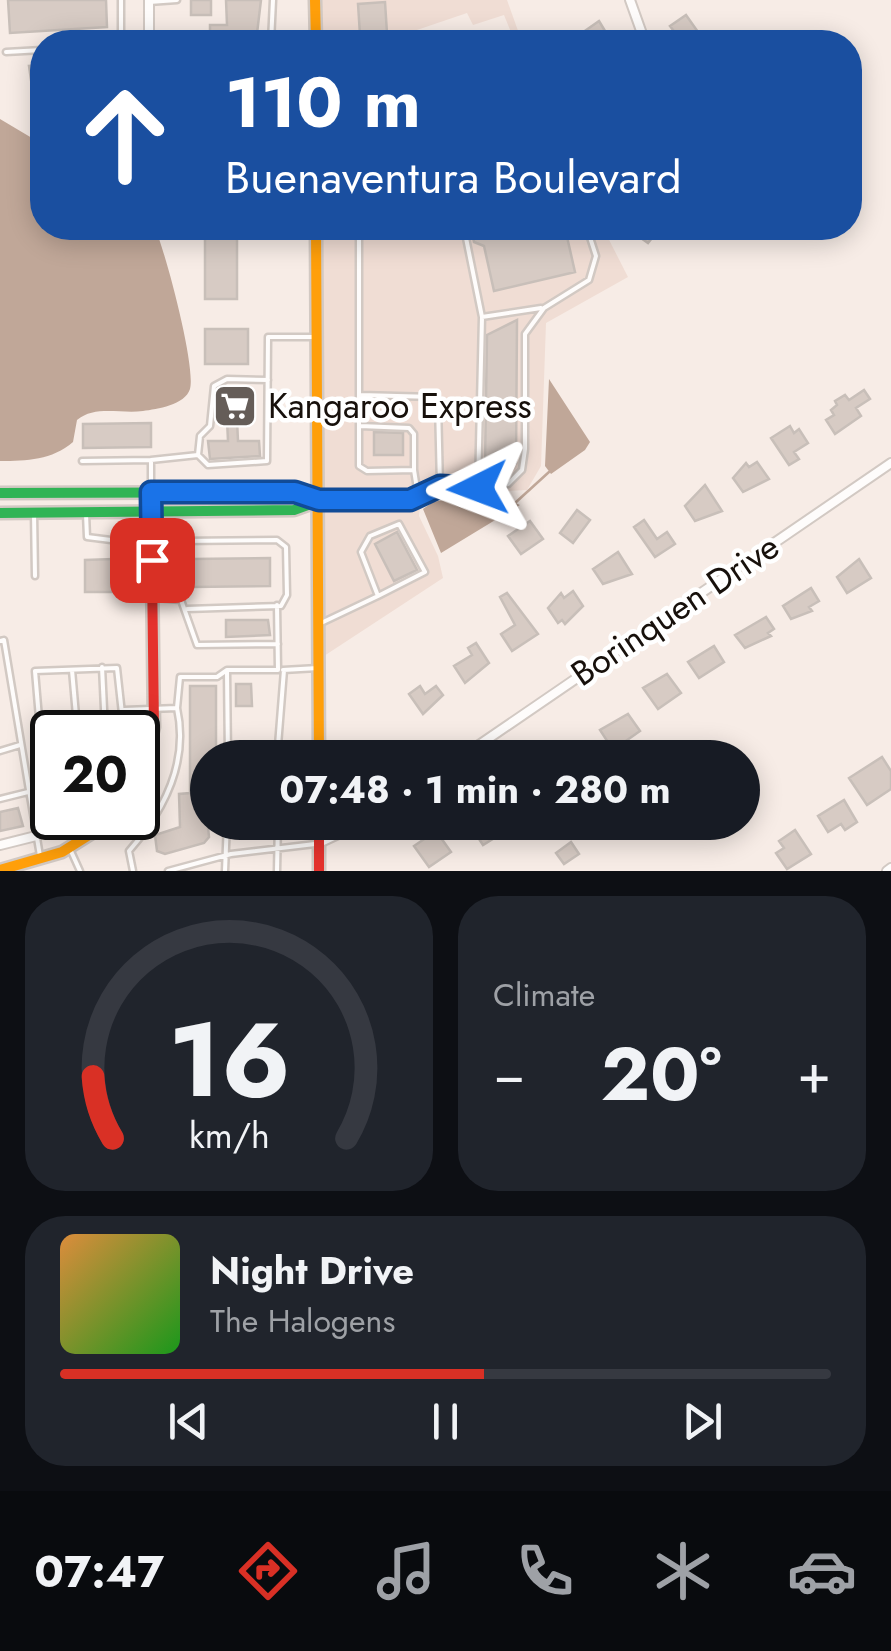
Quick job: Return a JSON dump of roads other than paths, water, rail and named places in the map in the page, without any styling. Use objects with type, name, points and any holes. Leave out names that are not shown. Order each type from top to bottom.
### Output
[{"type":"main road","points":[[315,0],[316,30]]},
{"type":"main road","points":[[316,240],[319,740]]},
{"type":"main road","points":[[151,492],[154,709]]},
{"type":"main road","points":[[0,493],[295,492],[319,500]]},
{"type":"main road","points":[[0,513],[294,510],[319,500]]},
{"type":"main road","points":[[0,870],[41,861],[87,840]]},
{"type":"main road","points":[[319,843],[319,871]]},
{"type":"street","points":[[630,0],[641,30]]},
{"type":"street","points":[[149,1],[149,30]]},
{"type":"street","name":"Borinquen Drive","points":[[486,740],[891,463]]},
{"type":"street","points":[[0,845],[30,838]]},
{"type":"street","points":[[319,843],[325,840]]},
{"type":"lane","points":[[121,0],[121,30]]},
{"type":"lane","points":[[149,1],[176,0]]},
{"type":"lane","points":[[272,30],[273,0]]},
{"type":"lane","points":[[6,52],[30,51]]},
{"type":"lane","points":[[359,240],[359,466],[367,471],[414,470]]},
{"type":"lane","points":[[466,240],[482,317],[478,488]]},
{"type":"lane","points":[[319,500],[418,496],[440,486],[478,488],[508,484],[522,470],[525,334],[544,308],[589,280],[596,256],[591,240]]},
{"type":"lane","points":[[482,317],[544,308]]},
{"type":"lane","points":[[82,461],[198,455],[208,464],[267,461],[268,337],[317,337]]},
{"type":"lane","points":[[198,455],[200,436],[210,426],[214,386],[228,379],[268,380]]},
{"type":"lane","points":[[360,395],[434,398],[438,404],[440,486]]},
{"type":"lane","points":[[360,426],[409,428],[414,434],[418,496]]},
{"type":"lane","points":[[151,460],[151,492]]},
{"type":"lane","points":[[34,513],[35,576]]},
{"type":"lane","points":[[86,513],[86,538],[128,544],[131,594],[180,600]]},
{"type":"lane","points":[[319,624],[378,596],[425,572],[399,524],[370,536],[362,552],[378,596]]},
{"type":"lane","points":[[276,740],[283,725],[277,605],[287,594],[286,547],[277,540],[180,541],[180,600],[188,609],[189,631],[197,645],[278,644]]},
{"type":"lane","points":[[188,609],[277,605]]},
{"type":"lane","points":[[0,641],[4,640],[30,803]]},
{"type":"lane","points":[[38,710],[35,670],[102,667],[121,672],[124,710],[177,708]]},
{"type":"lane","points":[[102,667],[104,710]]},
{"type":"lane","points":[[0,670],[8,668]]},
{"type":"lane","points":[[160,807],[175,781],[181,734],[177,708],[180,677],[217,677],[228,670],[319,668]]},
{"type":"lane","points":[[72,669],[76,710]]},
{"type":"lane","points":[[228,670],[228,740]]},
{"type":"lane","points":[[0,751],[20,745]]},
{"type":"lane","points":[[0,800],[28,792]]},
{"type":"lane","points":[[37,840],[41,861]]},
{"type":"lane","points":[[133,871],[129,851],[137,840]]},
{"type":"lane","points":[[225,871],[226,840]]},
{"type":"lane","points":[[277,871],[278,840]]},
{"type":"lane","points":[[168,871],[226,855],[319,843]]},
{"type":"lane","points":[[70,849],[80,871]]},
{"type":"waterway","points":[[515,503],[549,472]]},
{"type":"place","name":"Kangaroo Express","points":[[235,406]]}]
